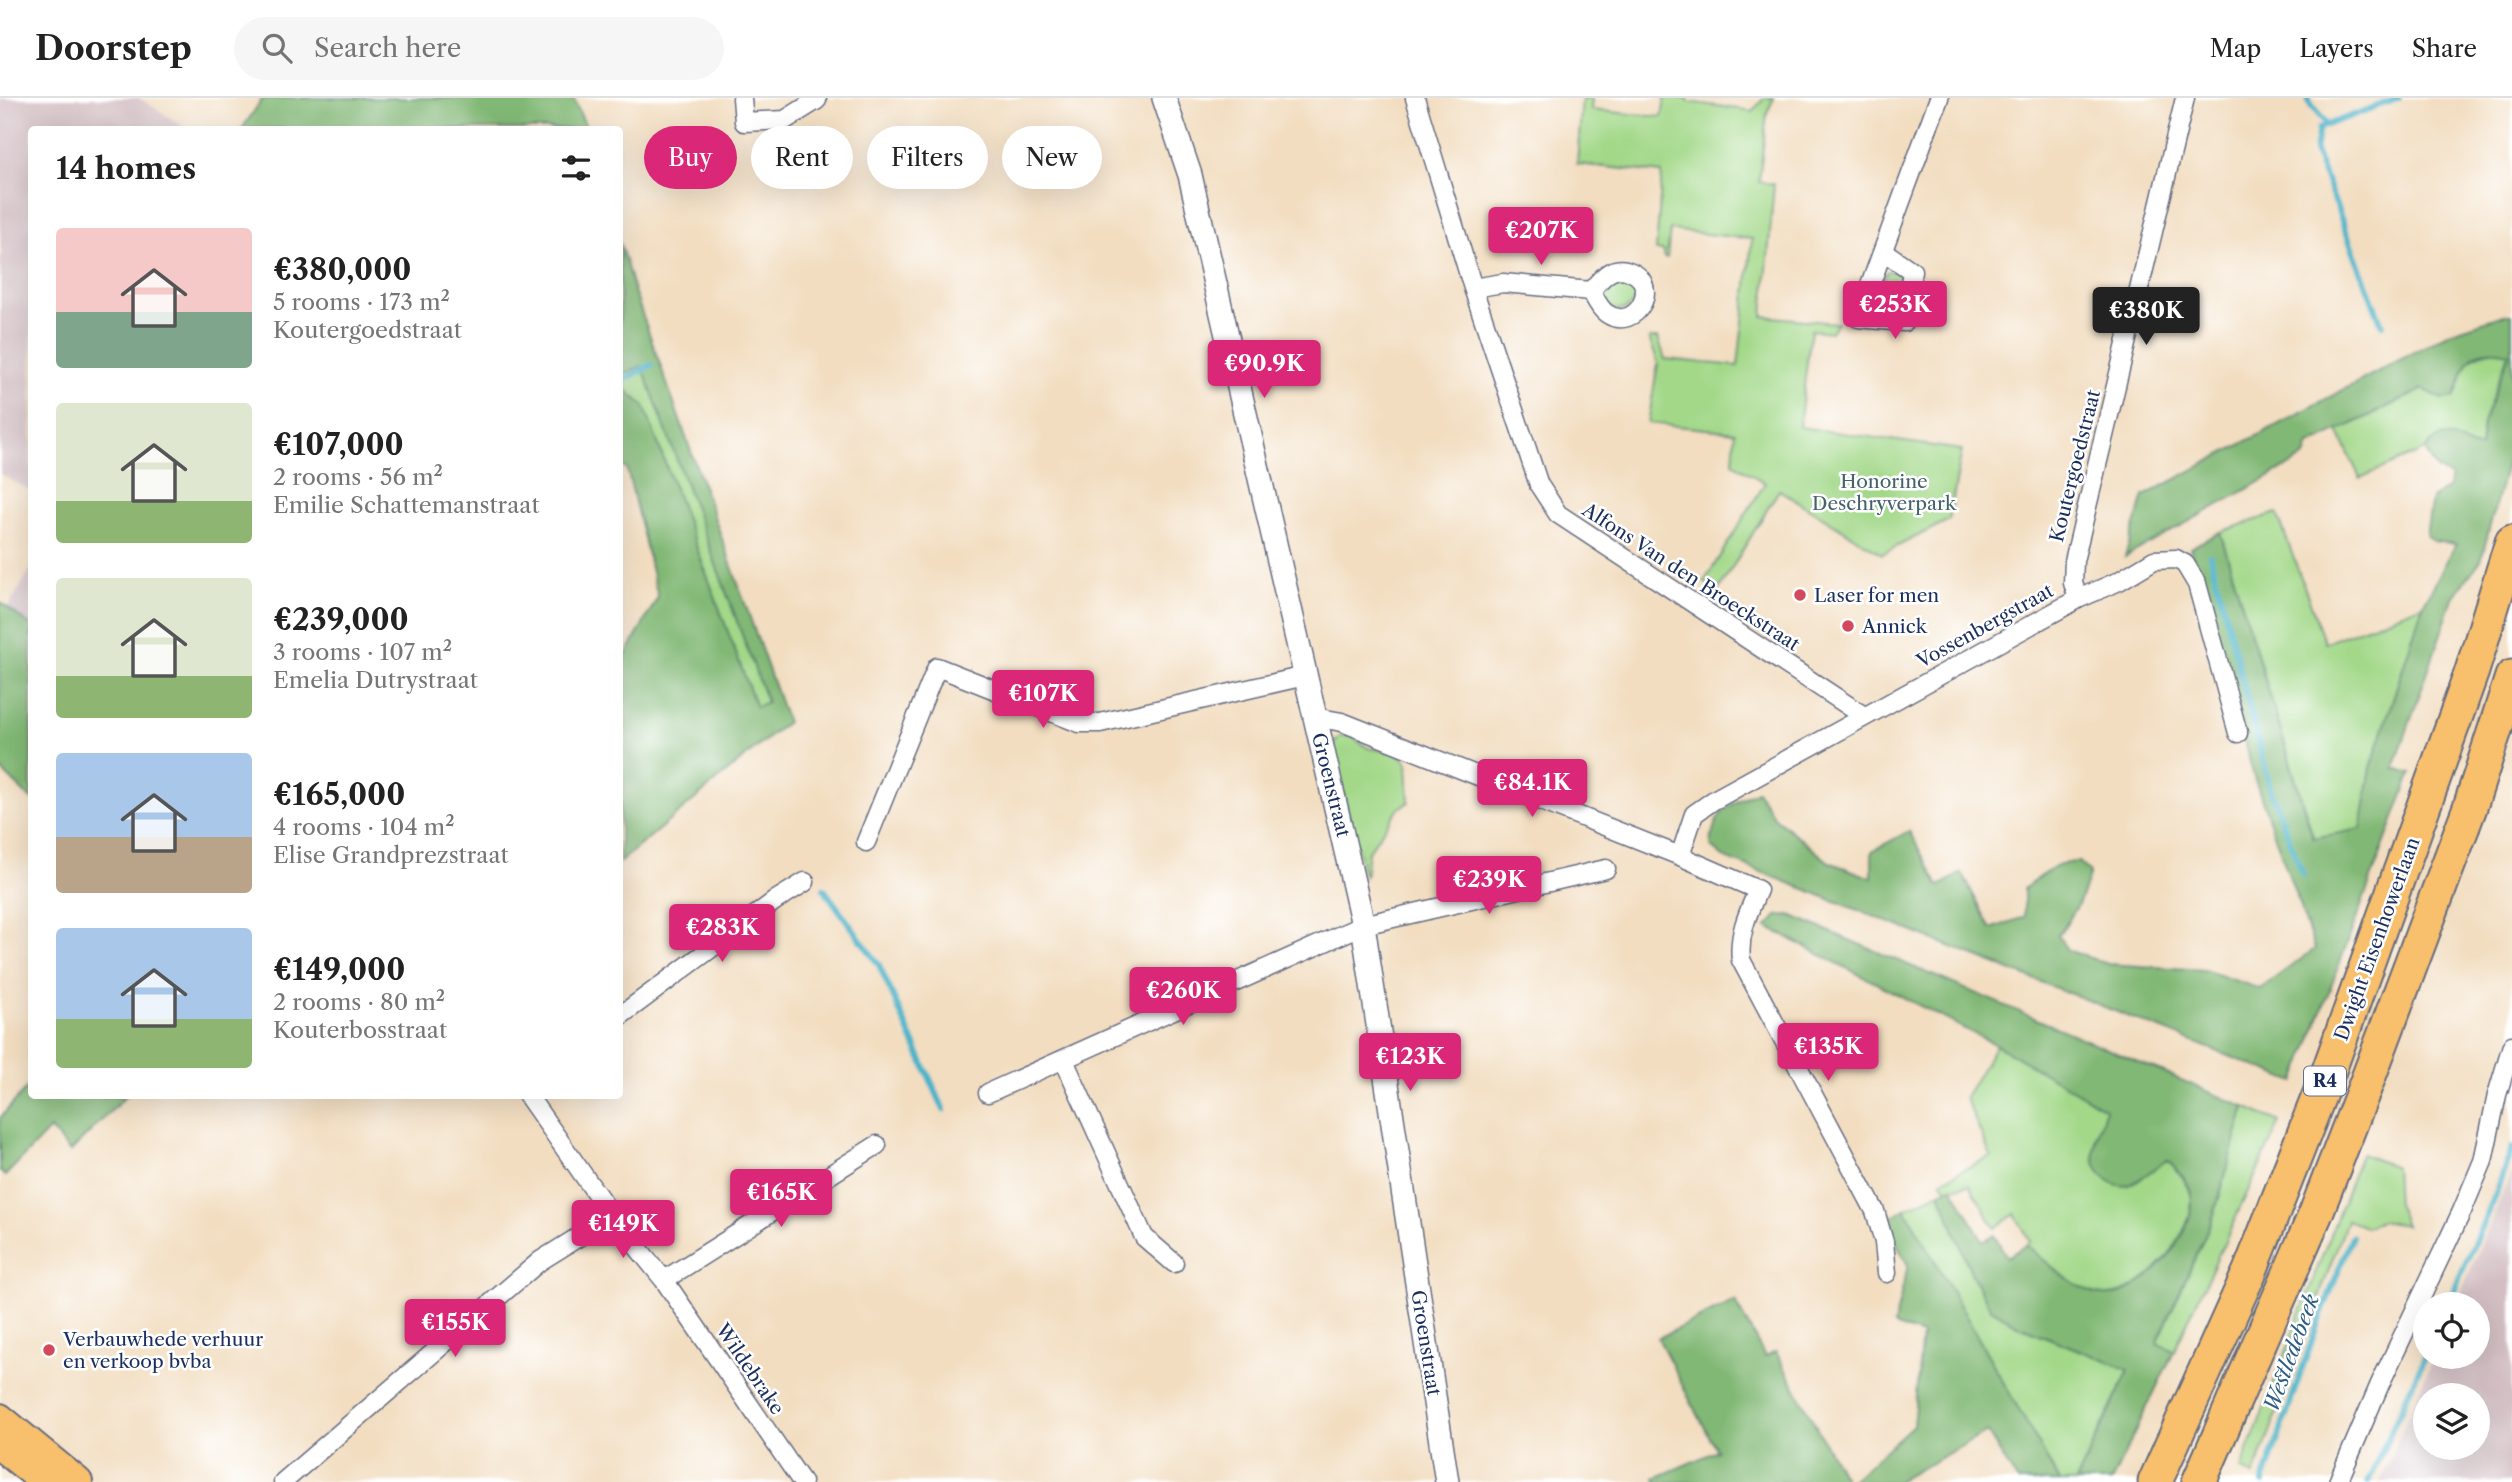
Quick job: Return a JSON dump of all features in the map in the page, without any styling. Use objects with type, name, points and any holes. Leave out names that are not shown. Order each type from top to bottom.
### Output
[{"type":"highway","name":"Dwight Eisenhowerlaan","points":[[2155,1482],[2250,1271],[2328,1073],[2468,684],[2512,542]]},
{"type":"highway","name":"Dwight Eisenhowerlaan","points":[[2199,1482],[2316,1213],[2470,807],[2512,677]]},
{"type":"main road","points":[[0,1418],[78,1482]]},
{"type":"main road","points":[[0,1446],[45,1482]]},
{"type":"street","points":[[742,98],[744,122],[785,120],[817,100],[816,98]]},
{"type":"street","name":"Groenstraat","points":[[1164,98],[1190,175],[1363,925],[1447,1482]]},
{"type":"street","name":"Alfons Van den Broeckstraat","points":[[1415,98],[1473,288],[1539,485],[1558,514],[1864,716]]},
{"type":"street","points":[[1883,251],[1939,98]]},
{"type":"street","name":"Koutergoedstraat","points":[[2078,599],[2073,583],[2074,561],[2185,98]]},
{"type":"street","points":[[1473,288],[1503,283],[1591,291]]},
{"type":"street","name":"Vossenbergstraat","points":[[1679,856],[1694,814],[1864,716],[2154,560],[2176,559],[2185,564],[2197,584],[2238,733]]},
{"type":"street","points":[[866,842],[937,667],[1079,723],[1100,723],[1305,676]]},
{"type":"street","points":[[1314,717],[1342,722],[1758,890],[1742,931],[1739,945],[1741,960],[1875,1211],[1884,1242],[1887,1273]]},
{"type":"street","points":[[988,1093],[1363,925],[1606,869]]},
{"type":"street","points":[[623,1014],[776,900],[805,883]]},
{"type":"street","points":[[2338,1482],[2483,1161],[2497,1095],[2512,1045]]},
{"type":"street","points":[[1064,1060],[1144,1237],[1174,1263]]},
{"type":"street","name":"Wildebrake","points":[[530,1099],[612,1216],[664,1280],[802,1482]]},
{"type":"street","points":[[664,1280],[877,1145]]},
{"type":"street","points":[[283,1482],[540,1261],[612,1216]]},
{"type":"shaded area","points":[[0,98],[139,98],[183,126],[28,126],[28,489],[0,474]]},
{"type":"shaded area","points":[[28,573],[28,624],[8,608]]},
{"type":"shaded area","points":[[2512,1171],[2512,1482],[2380,1482],[2413,1405],[2413,1460],[2490,1460],[2490,1383],[2422,1383],[2428,1369],[2490,1369],[2490,1292],[2461,1292]]},
{"type":"green space","points":[[263,98],[573,98],[586,126],[244,126]]},
{"type":"green space","name":"Honorine Deschryverpark","points":[[1582,98],[1592,98],[1591,110],[1662,117],[1665,98],[1688,98],[1688,102],[1753,111],[1764,98],[1774,98],[1767,113],[1759,182],[1774,184],[1763,316],[1837,323],[1831,332],[1811,330],[1799,427],[1962,450],[1949,520],[1882,554],[1779,490],[1718,591],[1704,582],[1765,483],[1733,463],[1735,432],[1648,423],[1658,363],[1649,338],[1658,338],[1665,359],[1738,366],[1752,239],[1670,230],[1667,258],[1664,258],[1664,251],[1656,250],[1662,173],[1577,164]]},
{"type":"green space","points":[[623,253],[787,722],[623,859],[623,661],[658,597],[627,469],[623,466],[623,388],[644,406],[756,707],[767,702],[642,366],[623,374]]},
{"type":"green space","points":[[1887,271],[1899,273],[1903,278],[1901,306],[1895,312],[1887,314],[1879,309],[1875,299]]},
{"type":"green space","points":[[1620,278],[1631,283],[1636,294],[1631,305],[1620,310],[1609,305],[1604,294],[1609,283]]},
{"type":"green space","points":[[2512,314],[2512,442],[2481,560],[2454,596],[2394,768],[2411,773],[2295,1082],[1723,857],[1711,847],[1715,825],[1724,811],[1757,791],[1774,817],[1829,862],[1872,878],[1872,851],[1909,831],[1939,886],[1962,873],[1991,929],[2024,917],[2024,889],[2036,879],[2056,867],[2079,862],[2090,872],[2077,905],[2058,935],[2067,950],[2108,964],[2204,970],[2260,989],[2315,949],[2255,780],[2190,548],[2220,532],[2313,838],[2361,829],[2371,768],[2423,605],[2456,544],[2433,541],[2426,535],[2432,499],[2448,487],[2451,477],[2437,470],[2425,450],[2440,437],[2446,436],[2480,448],[2483,424],[2509,353],[2484,351],[2476,354],[2466,366],[2454,397],[2443,399],[2423,389],[2309,445],[2305,457],[2125,557],[2144,496],[2452,332]]},
{"type":"green space","points":[[2495,350],[2509,352],[2483,424],[2480,448],[2452,438],[2440,438],[2425,450],[2360,478],[2338,431],[2424,389],[2443,399],[2454,397],[2470,360]]},
{"type":"green space","points":[[642,365],[768,702],[756,708],[644,406],[623,388],[623,374]]},
{"type":"green space","points":[[2277,513],[2325,643],[2423,605],[2371,768],[2362,829],[2314,839],[2220,532]]},
{"type":"green space","points":[[0,602],[28,624],[28,796],[0,769]]},
{"type":"green space","points":[[1341,736],[1351,736],[1368,748],[1395,753],[1407,763],[1409,802],[1398,809],[1368,851],[1365,878],[1333,752],[1335,742]]},
{"type":"green space","points":[[1790,915],[2245,1107],[2214,1215],[2157,1343],[2174,1351],[2111,1482],[2076,1482],[2129,1370],[2019,1326],[1990,1308],[1972,1275],[1940,1192],[1952,1187],[1983,1241],[1994,1235],[2007,1257],[2026,1245],[2072,1282],[2092,1293],[2102,1295],[2117,1294],[2133,1287],[2162,1263],[2184,1231],[2190,1215],[2192,1200],[2187,1183],[2167,1160],[2129,1185],[2118,1185],[2108,1180],[2100,1173],[2094,1156],[2106,1109],[1996,1045],[1767,927],[1777,916]]},
{"type":"green space","points":[[1996,1045],[2107,1109],[2095,1140],[2130,1185],[2167,1160],[2187,1183],[2192,1200],[2184,1231],[2162,1263],[2133,1287],[2117,1294],[2102,1295],[2082,1288],[2026,1245],[2030,1241],[2015,1214],[1995,1228],[1970,1185],[1947,1189],[1941,1181],[1991,1156],[1965,1097]]},
{"type":"green space","points":[[28,1086],[28,1099],[123,1099],[70,1152],[50,1129],[5,1176],[0,1171],[0,1118]]},
{"type":"green space","points":[[2245,1107],[2280,1122],[2174,1351],[2157,1344],[2214,1215]]},
{"type":"green space","points":[[2361,1154],[2395,1167],[2397,1205],[2405,1225],[2381,1221],[2365,1227],[2347,1220],[2254,1476],[2241,1469]]},
{"type":"green space","points":[[1940,1192],[1972,1275],[2019,1326],[2129,1370],[2076,1482],[2060,1482],[1905,1209]]},
{"type":"green space","points":[[1905,1209],[2060,1482],[2018,1482],[1987,1432],[1896,1482],[1850,1482],[1913,1425],[1922,1335],[1894,1325],[1908,1265],[1884,1221]]},
{"type":"green space","points":[[1735,1301],[1765,1357],[1776,1352],[1846,1482],[1657,1482],[1655,1478],[1717,1451],[1658,1338]]},
{"type":"waterway","points":[[2308,98],[2311,106],[2327,124]]},
{"type":"waterway","points":[[2382,325],[2315,151],[2319,128],[2399,98]]},
{"type":"waterway","points":[[623,380],[651,365]]},
{"type":"waterway","points":[[2210,555],[2271,791],[2303,875]]},
{"type":"waterway","points":[[824,889],[879,965],[944,1110]]},
{"type":"waterway","name":"Westledebeek","points":[[2453,1292],[2496,1193],[2512,1148]]},
{"type":"waterway","name":"Westledebeek","points":[[2263,1482],[2317,1326],[2352,1236]]},
{"type":"waterway","name":"Westledebeek","points":[[2368,1482],[2419,1369]]},
{"type":"place","name":"Laser for men","points":[[1800,595]]},
{"type":"place","name":"Annick","points":[[1848,626]]},
{"type":"place","name":"Verbauwhede verhuur en verkoop bvba","points":[[49,1350]]}]
